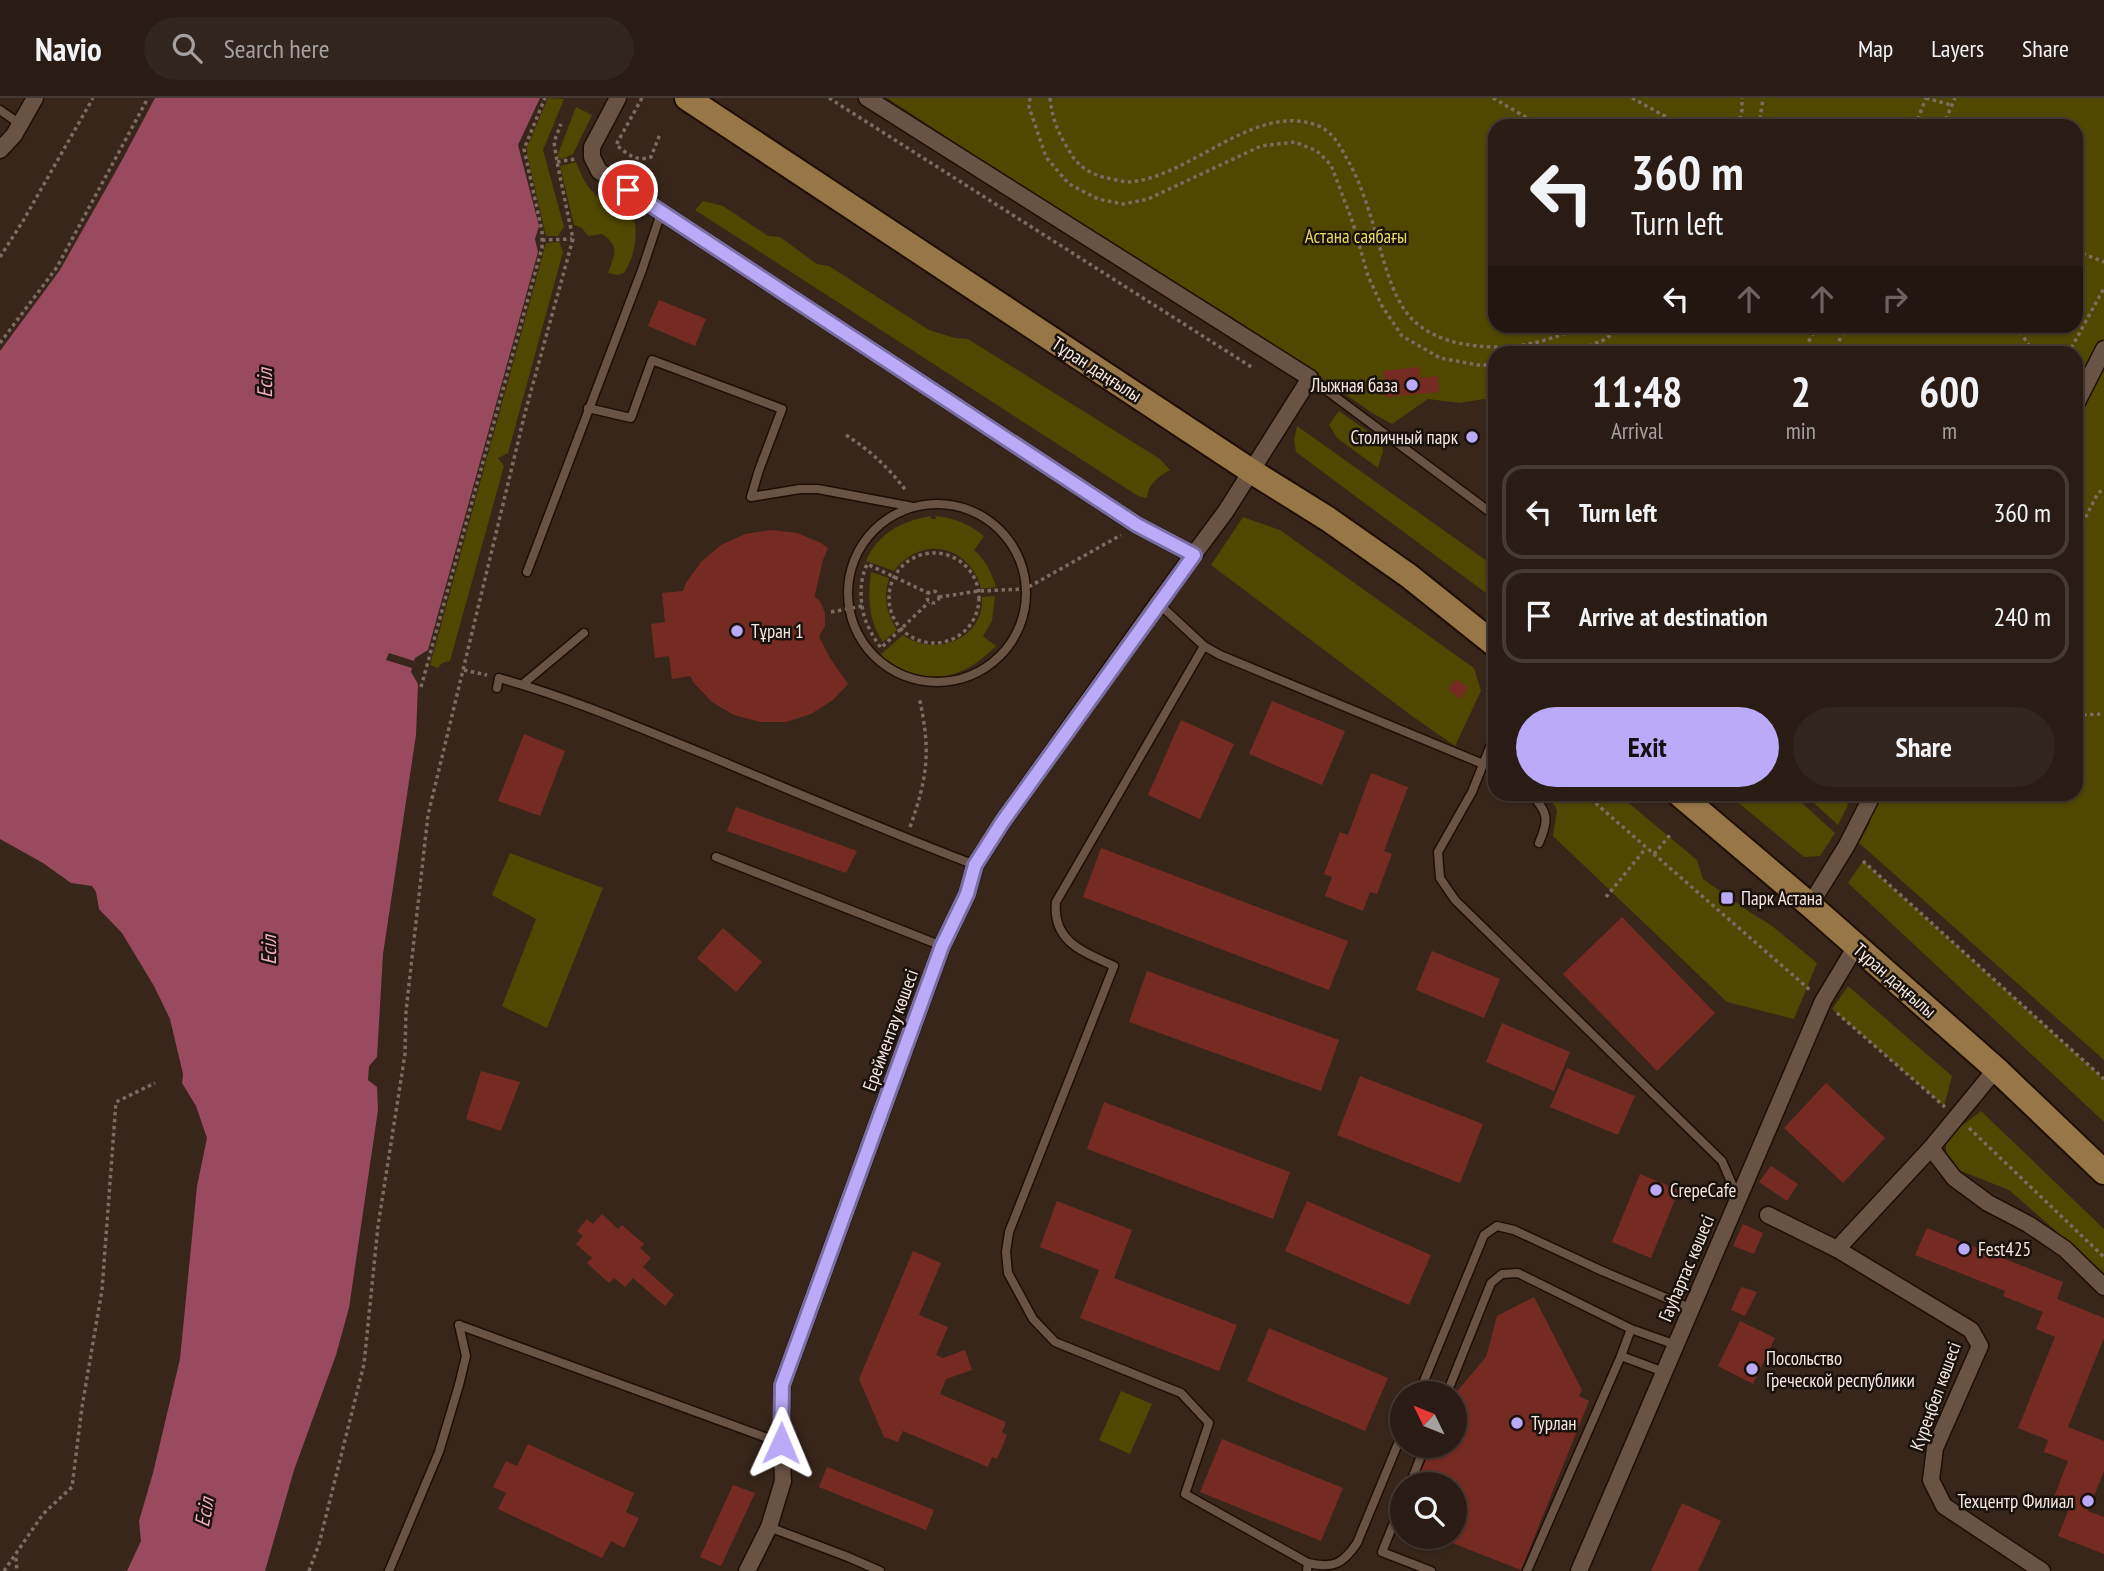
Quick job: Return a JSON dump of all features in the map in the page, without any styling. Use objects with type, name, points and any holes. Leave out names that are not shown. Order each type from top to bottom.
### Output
[{"type":"main road","name":"Тұран даңғылы","points":[[690,100],[1348,533],[1409,576],[1488,639]]},
{"type":"main road","name":"Тұран даңғылы","points":[[1687,801],[1996,1069],[2104,1172]]},
{"type":"street","points":[[0,149],[14,135],[36,98]]},
{"type":"street","points":[[618,98],[592,147],[592,157],[599,171],[1137,525],[1194,555]]},
{"type":"street","points":[[867,98],[1310,378]]},
{"type":"street","points":[[2083,390],[2104,349]]},
{"type":"street","name":"Ерейментау көшесі","points":[[747,1571],[769,1527],[783,1481],[782,1385],[942,946],[967,894],[975,865],[1003,821],[1226,511],[1310,378]]},
{"type":"street","points":[[1810,905],[1847,845],[1869,801]]},
{"type":"street","name":"Гауhартас көшесі","points":[[1579,1571],[1823,1001],[1856,946]]},
{"type":"street","points":[[1837,1249],[1931,1147],[1996,1069]]},
{"type":"street","points":[[1931,1147],[1954,1178],[1988,1203],[2028,1224],[2065,1249],[2104,1287]]},
{"type":"street","name":"Күреңбел көшесі","points":[[1768,1216],[1837,1249],[1971,1330],[1980,1346],[1935,1448],[1931,1480],[1944,1506],[2042,1571]]},
{"type":"lane","points":[[0,110],[20,124]]},
{"type":"lane","points":[[527,572],[642,270],[662,210]]},
{"type":"lane","points":[[588,408],[631,418],[652,360],[782,409],[751,497],[800,489],[818,489],[913,507]]},
{"type":"lane","points":[[1310,378],[1488,511]]},
{"type":"lane","points":[[940,504],[967,509],[991,521],[1010,541],[1022,565],[1026,588],[1022,621],[1008,648],[986,668],[958,680],[937,683],[916,681],[897,673],[879,662],[865,646],[854,628],[848,581],[855,556],[870,534],[889,517],[913,507],[940,504]]},
{"type":"lane","points":[[1158,603],[1204,646],[1483,764]]},
{"type":"lane","points":[[523,684],[584,633]]},
{"type":"lane","points":[[1204,646],[1056,902],[1055,916],[1063,934],[1076,948],[1114,966],[1009,1231],[1006,1252],[1008,1273],[1033,1319],[1055,1342],[1181,1392],[1209,1423],[1185,1494],[1307,1567],[1338,1563],[1349,1555],[1357,1543],[1392,1458]]},
{"type":"lane","points":[[497,688],[499,678],[523,684],[634,725],[905,839],[975,865]]},
{"type":"lane","points":[[1488,758],[1438,852],[1440,878],[1455,900],[1722,1161],[1738,1198]]},
{"type":"lane","points":[[1538,801],[1544,807],[1547,824],[1539,843]]},
{"type":"lane","points":[[716,857],[942,946]]},
{"type":"lane","points":[[1424,1381],[1484,1235],[1497,1226],[1514,1230],[1692,1309]]},
{"type":"lane","points":[[1452,1381],[1491,1283],[1502,1274],[1518,1273],[1631,1329],[1676,1345]]},
{"type":"lane","points":[[390,1571],[439,1452],[459,1385],[466,1356],[459,1325],[781,1443]]},
{"type":"lane","points":[[1527,1571],[1622,1356],[1631,1329]]},
{"type":"lane","points":[[1622,1356],[1664,1373]]},
{"type":"lane","points":[[769,1527],[880,1571]]},
{"type":"lane","points":[[1390,1532],[1382,1552],[1431,1571]]},
{"type":"path","points":[[0,257],[93,98]]},
{"type":"path","points":[[0,344],[57,268],[148,98]]},
{"type":"path","points":[[421,687],[542,248],[542,231],[524,149],[545,98]]},
{"type":"path","points":[[642,98],[616,145],[633,158],[643,160],[651,157],[660,134]]},
{"type":"path","points":[[829,98],[1253,368]]},
{"type":"path","points":[[1030,98],[1029,107],[1046,157],[1069,184],[1098,199],[1123,204],[1149,199],[1261,146],[1295,142],[1317,151],[1331,165],[1353,223],[1368,276],[1382,306],[1402,336],[1440,358],[1488,365]]},
{"type":"path","points":[[1050,98],[1057,130],[1076,163],[1099,176],[1128,182],[1156,175],[1250,127],[1270,121],[1302,120],[1321,127],[1337,140],[1356,173],[1389,278],[1406,312],[1433,335],[1461,344],[1488,347]]},
{"type":"path","points":[[1493,98],[1529,119]]},
{"type":"path","points":[[1632,98],[1670,119]]},
{"type":"path","points":[[1740,119],[1742,98]]},
{"type":"path","points":[[1760,119],[1763,98]]},
{"type":"path","points":[[1918,119],[1926,98],[1951,105]]},
{"type":"path","points":[[1945,119],[1955,98]]},
{"type":"path","points":[[309,1571],[319,1544],[364,1364],[378,1226],[405,1054],[407,1011],[428,815],[526,409],[573,239],[556,162],[554,142],[561,124]]},
{"type":"path","points":[[542,240],[573,239]]},
{"type":"path","points":[[2083,254],[2104,262]]},
{"type":"path","points":[[2083,326],[2104,288]]},
{"type":"path","points":[[1519,346],[1553,339],[1567,333]]},
{"type":"path","points":[[1589,346],[1613,333]]},
{"type":"path","points":[[846,435],[887,467],[908,494],[913,507]]},
{"type":"path","points":[[2083,522],[2098,493],[2104,489]]},
{"type":"path","points":[[939,597],[934,591],[928,593],[867,564],[861,577],[863,616],[881,648],[929,602],[936,602],[939,597],[1026,588],[1137,525]]},
{"type":"path","points":[[937,553],[952,556],[965,565],[974,577],[979,591],[979,606],[966,630],[941,643],[927,643],[902,630],[893,617],[889,602],[890,587],[907,561],[921,555],[937,553]]},
{"type":"path","points":[[928,593],[929,602]]},
{"type":"path","points":[[831,612],[862,606]]},
{"type":"path","points":[[463,670],[499,678]]},
{"type":"path","points":[[905,839],[921,795],[927,759],[925,723],[919,697]]},
{"type":"path","points":[[2083,715],[2104,714]]},
{"type":"path","points":[[1593,801],[1808,988]]},
{"type":"path","points":[[1654,854],[1670,835]]},
{"type":"path","points":[[1606,897],[1646,848]]},
{"type":"path","points":[[1863,861],[2104,1079]]},
{"type":"path","points":[[4,1571],[43,1514],[72,1487],[102,1290],[116,1102],[155,1083]]},
{"type":"path","points":[[15,1556],[17,1571]]},
{"type":"green space","points":[[548,98],[564,99],[543,150],[564,227],[558,236],[546,236],[527,154],[527,147]]},
{"type":"green space","name":"Астана саябағы","points":[[887,98],[2104,98],[2104,1060],[1859,843],[1870,823],[1868,801],[2083,801],[2083,346],[1488,346],[1488,401],[1484,399],[1460,403],[1428,399],[1392,424],[1230,316],[1081,225]]},
{"type":"green space","points":[[576,107],[592,115],[573,154],[558,158],[558,154]]},
{"type":"green space","points":[[576,162],[593,192],[635,223],[634,249],[624,273],[608,273],[614,247],[608,239],[602,234],[588,236],[582,228],[574,225],[560,166]]},
{"type":"green space","points":[[703,201],[723,206],[768,236],[780,237],[817,264],[829,266],[929,330],[968,339],[1160,459],[1170,470],[1154,481],[1147,498],[1138,496],[695,210]]},
{"type":"green space","points":[[559,242],[563,252],[508,453],[498,458],[504,466],[450,661],[442,663],[438,668],[430,665],[546,243]]},
{"type":"green space","points":[[1339,411],[1380,440],[1383,451],[1378,468],[1337,438],[1329,425]]},
{"type":"green space","points":[[1297,426],[1488,562],[1488,595],[1296,452],[1294,440]]},
{"type":"green space","points":[[931,516],[931,519],[936,519],[935,516],[961,522],[984,536],[974,550],[988,567],[996,587],[981,589],[968,564],[950,551],[940,549],[920,551],[910,556],[894,571],[866,561],[877,543],[892,530],[910,521]]},
{"type":"green space","points":[[1243,517],[1280,530],[1474,668],[1481,691],[1455,746],[1211,565]]},
{"type":"green space","points":[[871,572],[889,578],[887,605],[897,630],[883,642],[874,625],[870,608]]},
{"type":"green space","points":[[995,596],[992,621],[983,636],[996,646],[970,667],[951,675],[930,677],[902,670],[880,655],[903,635],[929,645],[956,640],[967,634],[975,624],[981,612],[982,597]]},
{"type":"green space","points":[[1552,801],[1626,801],[1697,860],[1703,879],[1771,925],[1817,963],[1794,1019],[1727,1002],[1553,836],[1557,810]]},
{"type":"green space","points":[[1736,801],[1800,801],[1835,833],[1820,856],[1804,857]]},
{"type":"green space","points":[[1812,801],[1846,801],[1848,805],[1838,825]]},
{"type":"green space","points":[[510,853],[603,888],[547,1028],[502,1006],[536,919],[492,895]]},
{"type":"green space","points":[[1863,861],[2104,1079],[2104,1122],[1848,883]]},
{"type":"green space","points":[[1848,986],[1952,1076],[1944,1106],[1832,1009]]},
{"type":"green space","points":[[1981,1111],[2104,1229],[2104,1273],[2009,1190],[1961,1171],[1946,1157],[1946,1138]]},
{"type":"green space","points":[[1121,1391],[1152,1404],[1130,1454],[1099,1440]]},
{"type":"water","name":"Есіл","points":[[155,98],[540,98],[518,145],[539,226],[535,239],[538,252],[428,650],[414,661],[389,653],[386,660],[412,668],[411,672],[418,684],[416,735],[383,954],[377,1057],[369,1066],[368,1080],[377,1087],[378,1110],[349,1308],[336,1355],[294,1470],[265,1571],[127,1571],[141,1541],[139,1521],[180,1359],[197,1186],[207,1138],[196,1106],[182,1083],[183,1074],[170,1019],[154,986],[122,933],[99,909],[92,886],[71,883],[43,863],[0,839],[0,351],[60,270]]},
{"type":"building","points":[[659,300],[706,319],[695,346],[648,326]]},
{"type":"building","name":"Лыжная база","points":[[1419,367],[1420,378],[1438,376],[1439,392],[1385,397],[1383,371]]},
{"type":"building","name":"Тұран 1","points":[[771,530],[797,533],[828,548],[815,594],[825,613],[825,626],[819,637],[848,684],[833,700],[811,714],[786,722],[760,722],[734,715],[712,702],[690,676],[672,679],[669,656],[655,658],[651,624],[665,622],[662,593],[683,591],[701,562],[721,545],[745,534]]},
{"type":"building","points":[[1456,679],[1468,688],[1460,699],[1448,689]]},
{"type":"building","points":[[1272,701],[1345,731],[1322,785],[1249,754]]},
{"type":"building","points":[[1181,720],[1234,744],[1200,819],[1148,795]]},
{"type":"building","points":[[524,734],[565,751],[540,816],[498,801]]},
{"type":"building","points":[[1371,773],[1408,787],[1384,851],[1392,854],[1377,894],[1370,892],[1363,911],[1325,896],[1332,877],[1324,874],[1340,832],[1348,835]]},
{"type":"building","points":[[736,807],[857,851],[846,873],[727,831]]},
{"type":"building","points":[[1101,848],[1348,941],[1329,990],[1083,897]]},
{"type":"building","points":[[1622,917],[1715,1013],[1657,1071],[1563,974]]},
{"type":"building","points":[[723,928],[762,962],[736,992],[697,958]]},
{"type":"building","points":[[1432,951],[1500,979],[1484,1018],[1416,990]]},
{"type":"building","points":[[1147,971],[1339,1040],[1321,1091],[1129,1022]]},
{"type":"building","points":[[1502,1023],[1570,1052],[1554,1091],[1486,1062]]},
{"type":"building","points":[[1567,1068],[1635,1096],[1618,1135],[1550,1107]]},
{"type":"building","points":[[481,1071],[520,1082],[501,1131],[466,1119]]},
{"type":"building","points":[[1360,1076],[1483,1124],[1460,1183],[1337,1135]]},
{"type":"building","points":[[1826,1083],[1885,1138],[1843,1183],[1784,1128]]},
{"type":"building","points":[[1104,1102],[1290,1172],[1273,1219],[1087,1149]]},
{"type":"building","points":[[1771,1166],[1798,1184],[1787,1201],[1759,1182]]},
{"type":"building","points":[[1640,1174],[1679,1190],[1651,1258],[1612,1242]]},
{"type":"building","points":[[1057,1201],[1132,1230],[1114,1278],[1237,1325],[1219,1371],[1080,1318],[1099,1270],[1040,1247]]},
{"type":"building","points":[[1307,1201],[1431,1255],[1409,1305],[1285,1251]]},
{"type":"building","points":[[602,1214],[618,1229],[622,1225],[644,1244],[640,1248],[651,1258],[643,1267],[674,1295],[665,1306],[633,1278],[625,1287],[614,1278],[609,1283],[587,1263],[592,1258],[576,1244],[583,1236],[577,1231],[587,1219],[593,1224]]},
{"type":"building","points":[[1743,1224],[1763,1233],[1754,1254],[1733,1246]]},
{"type":"building","points":[[1927,1228],[2063,1282],[2057,1299],[2104,1318],[2104,1338],[2068,1427],[2104,1441],[2104,1471],[2088,1511],[2104,1517],[2104,1554],[2058,1536],[2071,1504],[2054,1497],[2068,1461],[2044,1452],[2048,1440],[2018,1428],[2055,1337],[2036,1329],[2043,1312],[2003,1296],[2005,1291],[1915,1255]]},
{"type":"building","points":[[913,1251],[941,1263],[919,1315],[948,1327],[936,1355],[943,1358],[965,1350],[972,1370],[946,1379],[940,1394],[1006,1422],[1002,1432],[1007,1435],[997,1459],[992,1457],[988,1467],[903,1431],[898,1442],[884,1437],[859,1379]]},
{"type":"building","points":[[1741,1287],[1757,1292],[1745,1316],[1731,1310]]},
{"type":"building","name":"Турлан","points":[[1534,1297],[1582,1390],[1579,1396],[1589,1401],[1521,1570],[1467,1549],[1467,1472],[1421,1472],[1426,1458],[1467,1458],[1466,1381],[1486,1357],[1497,1316]]},
{"type":"building","points":[[1740,1321],[1775,1338],[1753,1384],[1718,1366]]},
{"type":"building","points":[[1269,1328],[1388,1378],[1365,1431],[1247,1381]]},
{"type":"building","points":[[1222,1439],[1343,1488],[1321,1541],[1200,1492]]},
{"type":"building","points":[[528,1444],[634,1493],[626,1512],[639,1518],[624,1548],[611,1541],[602,1558],[498,1509],[506,1493],[493,1487],[506,1461],[517,1466]]},
{"type":"building","points":[[827,1467],[934,1510],[926,1530],[819,1487]]},
{"type":"building","points":[[733,1485],[755,1493],[721,1566],[700,1557]]},
{"type":"building","points":[[1682,1503],[1721,1521],[1698,1571],[1651,1571]]},
{"type":"place","name":"Лыжная база","points":[[1412,385]]},
{"type":"place","name":"Столичный парк","points":[[1472,437]]},
{"type":"place","name":"Тұран 1","points":[[737,631]]},
{"type":"place","name":"Парк Астана","points":[[1727,898]]},
{"type":"place","name":"CrepeCafe","points":[[1656,1190]]},
{"type":"place","name":"Fest425","points":[[1964,1249]]},
{"type":"place","name":"Посольство Греческой республики","points":[[1752,1369]]},
{"type":"place","name":"Турлан","points":[[1517,1423]]},
{"type":"place","name":"Техцентр Филиал","points":[[2088,1501]]},
{"type":"route","points":[[628,190],[1137,525],[1194,555],[1003,821],[975,865],[967,894],[942,946],[782,1385],[781,1443]]}]
